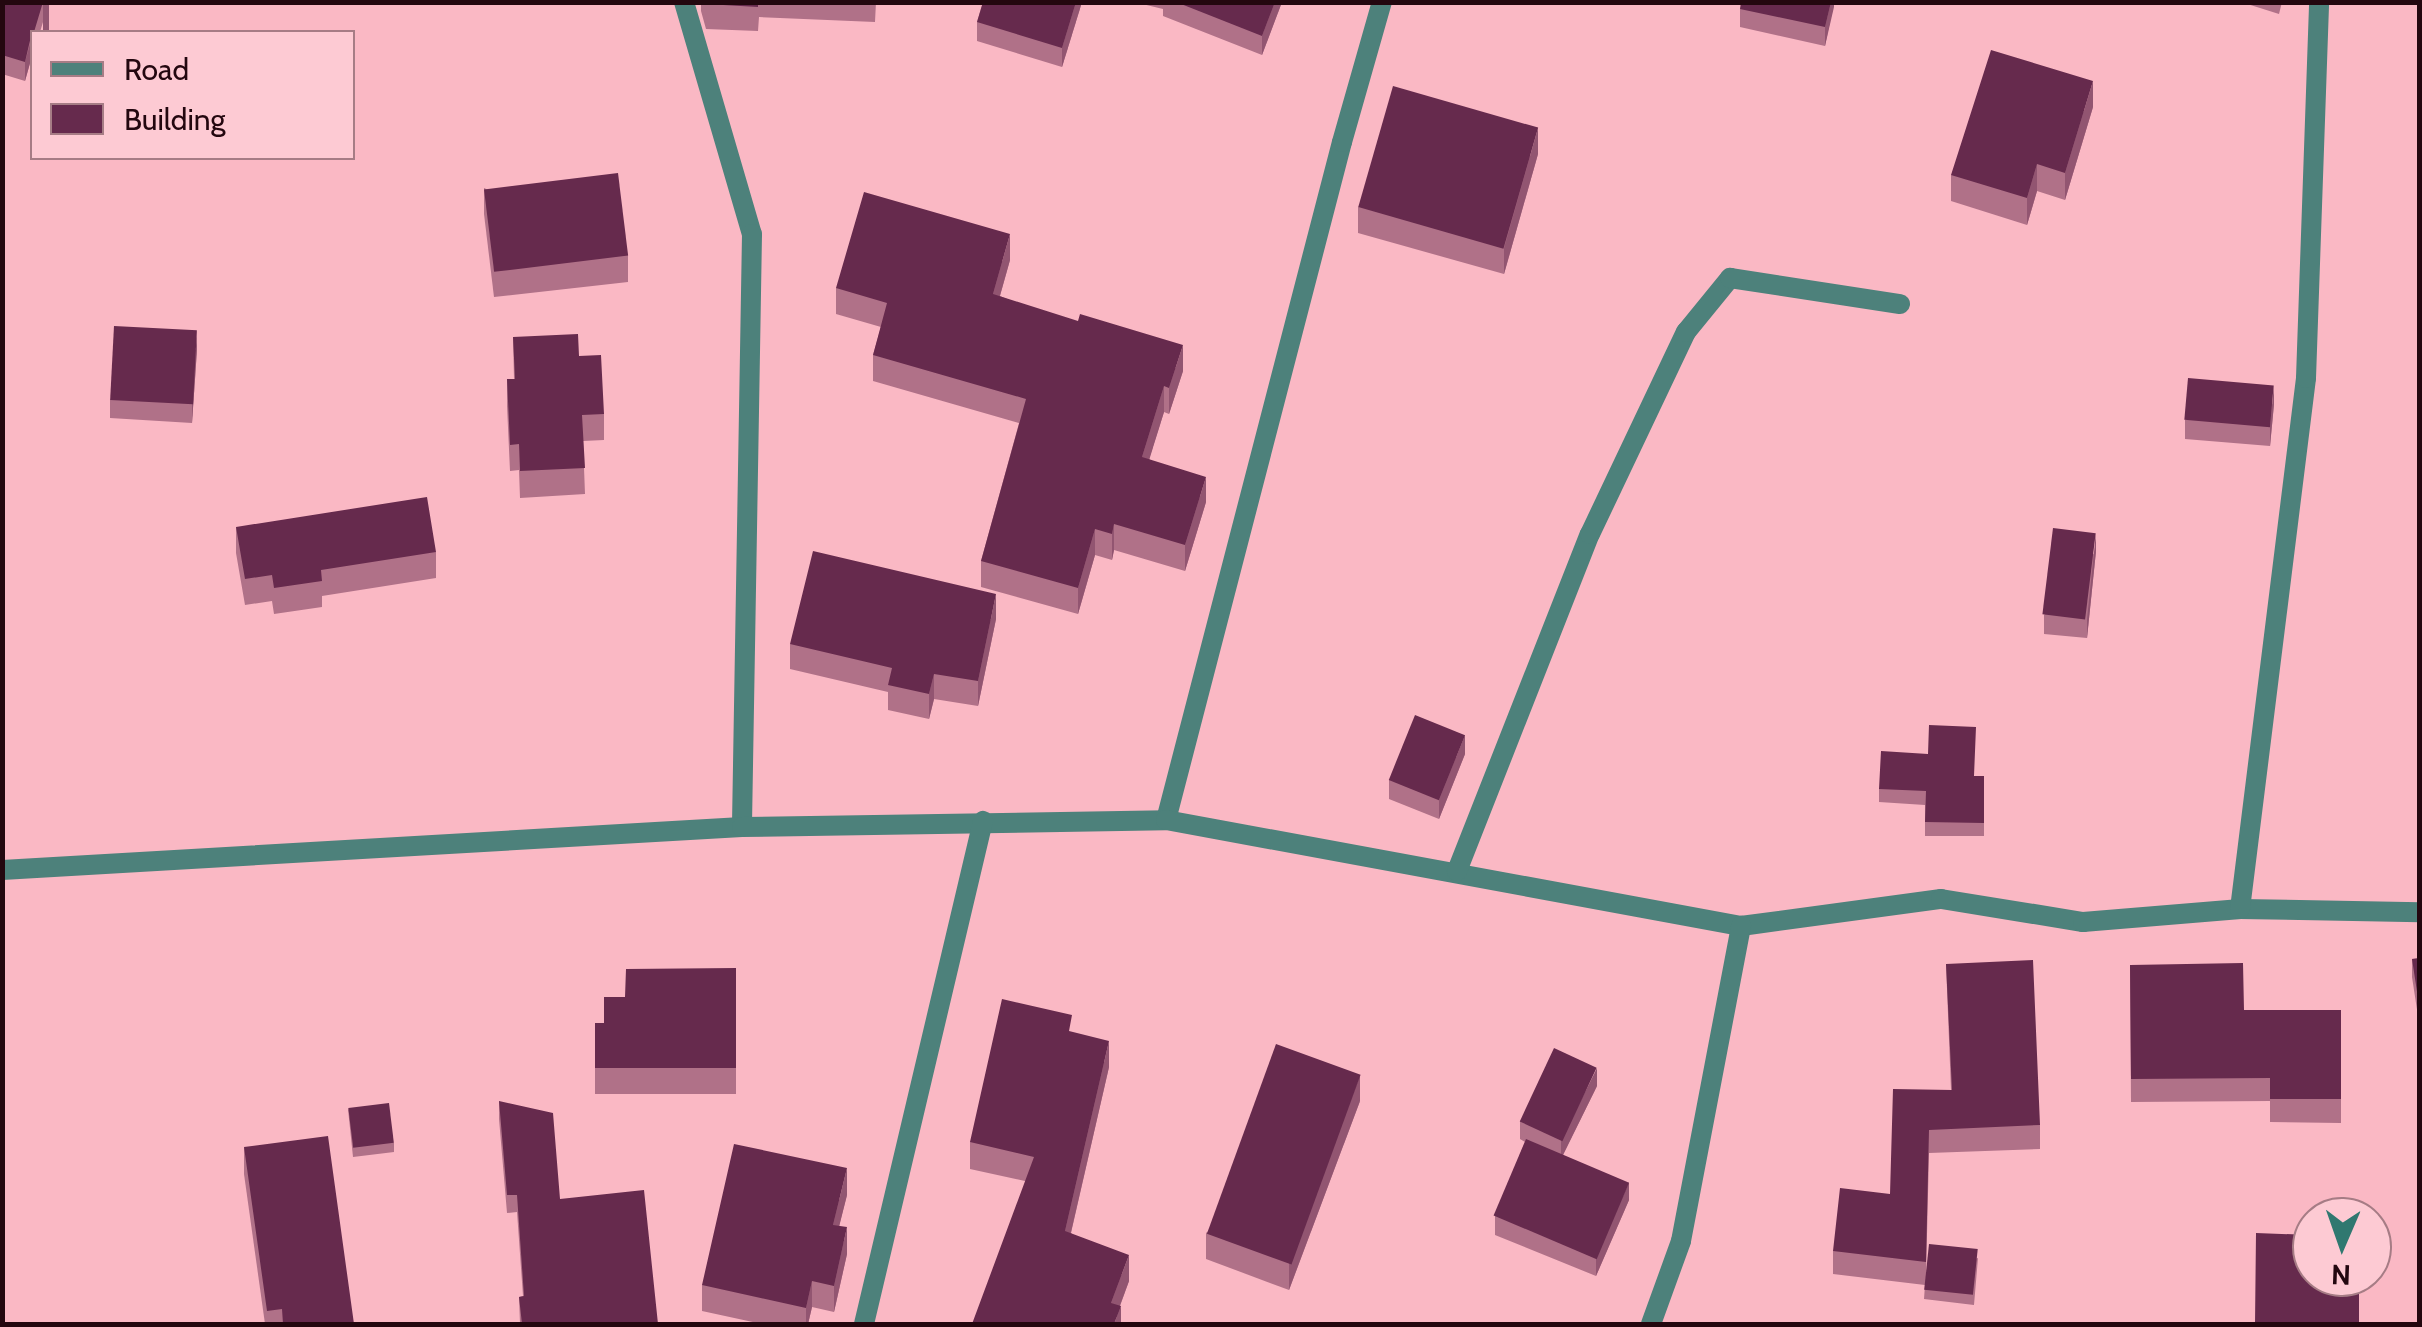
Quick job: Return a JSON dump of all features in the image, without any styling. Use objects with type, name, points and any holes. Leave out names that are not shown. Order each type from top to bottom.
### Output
[{"type":"street","points":[[684,2],[752,234],[742,827]]},
{"type":"street","points":[[1166,820],[1382,2]]},
{"type":"street","points":[[2240,909],[2306,378],[2319,2]]},
{"type":"street","points":[[1457,871],[1590,534],[1686,332],[1730,278],[1900,304]]},
{"type":"street","points":[[2,870],[742,827],[1166,820],[1741,926],[1942,899],[2083,922],[2240,909],[2420,912]]},
{"type":"street","points":[[864,1324],[983,821]]},
{"type":"street","points":[[1652,1324],[1681,1241],[1741,926]]},
{"type":"building","points":[[2,2],[43,2],[35,30],[30,30],[25,62],[2,55]]},
{"type":"building","points":[[758,2],[758,7],[706,4]]},
{"type":"building","points":[[983,2],[1076,2],[1062,48],[977,22]]},
{"type":"building","points":[[1176,2],[1275,2],[1262,36]]},
{"type":"building","points":[[1741,2],[1831,2],[1825,27],[1740,9]]},
{"type":"building","points":[[1991,50],[2093,81],[2065,173],[2037,164],[2027,198],[1951,175]]},
{"type":"building","points":[[1393,86],[1538,128],[1503,249],[1358,207]]},
{"type":"building","points":[[618,173],[628,255],[494,272],[484,189]]},
{"type":"building","points":[[864,192],[1010,234],[993,294],[1078,321],[1080,314],[1183,345],[1169,388],[1164,386],[1142,457],[1206,477],[1185,545],[1114,524],[1112,534],[1095,529],[1078,588],[981,561],[1026,399],[873,355],[887,303],[836,288]]},
{"type":"building","points":[[114,326],[197,330],[193,404],[110,400]]},
{"type":"building","points":[[578,334],[579,356],[601,355],[604,414],[582,415],[585,468],[520,471],[519,444],[510,445],[507,379],[515,379],[513,337]]},
{"type":"building","points":[[2188,378],[2274,385],[2270,427],[2184,420]]},
{"type":"building","points":[[427,497],[436,552],[321,570],[322,581],[274,588],[272,575],[245,579],[236,527]]},
{"type":"building","points":[[2053,528],[2096,533],[2085,620],[2042,614]]},
{"type":"building","points":[[813,551],[996,594],[978,681],[934,674],[929,694],[888,685],[892,668],[790,644]]},
{"type":"building","points":[[1415,715],[1465,735],[1439,800],[1389,780]]},
{"type":"building","points":[[1929,725],[1976,727],[1974,776],[1984,776],[1984,823],[1925,822],[1926,791],[1879,789],[1881,751],[1928,754]]},
{"type":"building","points":[[2420,958],[2420,1011],[2412,959]]},
{"type":"building","points":[[2033,960],[2040,1125],[1929,1130],[1926,1262],[1833,1251],[1840,1188],[1890,1194],[1893,1089],[1952,1090],[1946,964]]},
{"type":"building","points":[[2243,963],[2244,1010],[2341,1010],[2341,1099],[2270,1099],[2270,1078],[2131,1079],[2130,965]]},
{"type":"building","points":[[736,968],[736,1068],[595,1068],[595,1023],[604,1023],[604,997],[625,997],[626,969]]},
{"type":"building","points":[[1002,999],[1072,1015],[1069,1031],[1109,1041],[1065,1231],[1129,1255],[1111,1303],[1121,1306],[1114,1324],[972,1324],[1034,1157],[970,1142]]},
{"type":"building","points":[[1276,1044],[1361,1075],[1291,1265],[1207,1234]]},
{"type":"building","points":[[1554,1048],[1597,1068],[1562,1141],[1520,1121]]},
{"type":"building","points":[[499,1101],[553,1113],[560,1199],[644,1190],[658,1324],[522,1324],[519,1297],[524,1296],[517,1195],[507,1195]]},
{"type":"building","points":[[389,1103],[394,1143],[353,1148],[348,1108]]},
{"type":"building","points":[[328,1136],[354,1324],[283,1324],[282,1309],[267,1311],[244,1147]]},
{"type":"building","points":[[1526,1139],[1629,1183],[1597,1259],[1494,1215]]},
{"type":"building","points":[[734,1144],[847,1168],[833,1225],[847,1227],[834,1286],[812,1281],[806,1308],[702,1285]]},
{"type":"building","points":[[2256,1233],[2292,1234],[2292,1297],[2359,1297],[2359,1324],[2255,1324]]},
{"type":"building","points":[[1929,1244],[1978,1249],[1973,1295],[1924,1290]]}]
